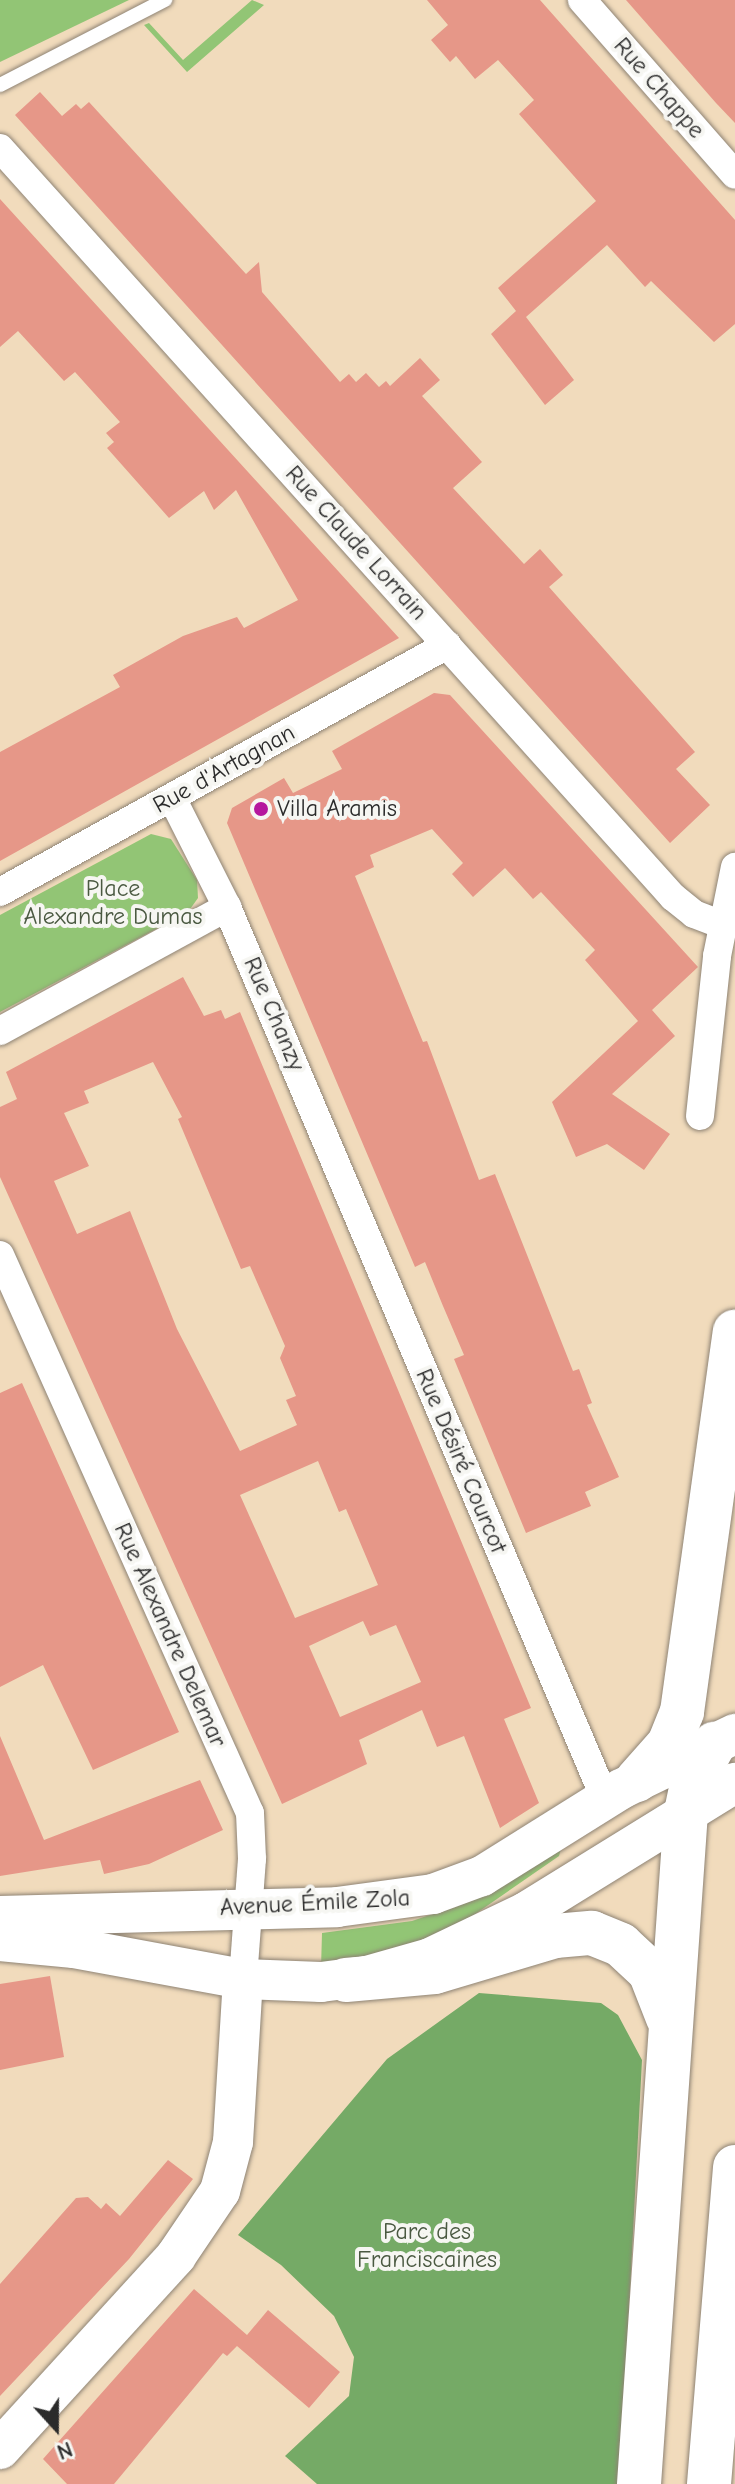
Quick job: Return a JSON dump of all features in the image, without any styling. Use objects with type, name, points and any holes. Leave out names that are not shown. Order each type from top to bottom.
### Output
[{"type":"highway","points":[[639,2484],[669,2023],[707,1771],[688,1681],[735,1332]]},
{"type":"highway","points":[[621,1790],[707,1771]]},
{"type":"highway","points":[[346,1980],[435,1972],[555,1936],[592,1933],[621,1945],[650,1972],[669,2023]]},
{"type":"highway","points":[[709,2484],[735,2167]]},
{"type":"main road","points":[[0,1941],[50,1944],[243,1979],[346,1980],[430,1958],[495,1928],[707,1771]]},
{"type":"main road","name":"Avenue Émile Zola","points":[[0,1916],[374,1904],[433,1894],[499,1867],[621,1790]]},
{"type":"main road","points":[[495,1928],[528,1892],[585,1847],[621,1790]]},
{"type":"main road","points":[[0,2449],[176,2256],[220,2191],[233,2142],[243,1979]]},
{"type":"street","name":"Rue Chappe","points":[[582,0],[735,175]]},
{"type":"street","name":"Rue Claude Lorrain","points":[[0,148],[673,897],[694,914],[722,925]]},
{"type":"street","name":"Rue d'Artagnan","points":[[0,892],[447,645]]},
{"type":"street","points":[[0,1031],[227,907],[172,798]]},
{"type":"street","points":[[700,1116],[722,925],[735,867]]},
{"type":"street","name":"Rue Chanzy","points":[[227,907],[320,1121]]},
{"type":"street","name":"Rue Désiré Courcot","points":[[320,1121],[621,1790]]},
{"type":"street","name":"Rue Alexandre Delemar","points":[[0,1255],[250,1813],[243,1979]]},
{"type":"lane","points":[[0,85],[165,0]]},
{"type":"green space","points":[[0,0],[129,0],[0,62]]},
{"type":"green space","points":[[252,0],[264,5],[187,72],[144,25],[149,23],[183,60]]},
{"type":"green space","name":"Place Alexandre Dumas","points":[[151,834],[171,839],[197,880],[198,898],[188,912],[0,1012],[0,915]]},
{"type":"green space","points":[[561,1849],[559,1856],[455,1928],[391,1955],[321,1968],[322,1933],[412,1921],[471,1901]]},
{"type":"green space","name":"Parc des Franciscaines","points":[[479,1993],[601,2003],[618,2015],[642,2060],[620,2484],[317,2484],[285,2456],[349,2396],[354,2357],[334,2316],[281,2265],[238,2235],[387,2059]]},
{"type":"building","points":[[427,0],[540,0],[735,220],[735,324],[714,342],[651,281],[645,287],[607,245],[526,317],[574,380],[545,405],[491,334],[516,311],[498,288],[596,201],[519,114],[534,100],[498,60],[475,79],[456,56],[450,62],[431,40],[448,25]]},
{"type":"building","points":[[626,0],[735,0],[735,123],[716,103]]},
{"type":"building","points":[[40,92],[62,116],[76,104],[81,109],[89,102],[246,274],[259,262],[262,292],[340,382],[349,374],[356,382],[366,373],[379,387],[386,381],[390,386],[420,358],[440,380],[422,396],[482,462],[453,488],[524,564],[540,549],[563,575],[549,587],[695,752],[676,769],[710,805],[670,843],[15,115]]},
{"type":"building","points":[[0,199],[399,638],[0,861],[0,752],[120,687],[113,675],[183,636],[237,617],[244,628],[298,600],[236,490],[214,510],[204,491],[169,518],[107,448],[114,442],[106,433],[120,422],[75,372],[64,381],[18,331],[0,347]]},
{"type":"building","points":[[434,693],[450,695],[698,967],[652,1010],[675,1036],[612,1094],[670,1134],[644,1170],[607,1144],[576,1157],[552,1102],[638,1021],[585,960],[595,950],[541,892],[533,899],[505,868],[473,897],[452,874],[463,863],[432,829],[370,855],[374,867],[355,876],[423,1042],[427,1041],[479,1180],[495,1174],[573,1371],[579,1369],[592,1403],[587,1405],[619,1477],[585,1492],[591,1506],[526,1533],[454,1359],[464,1355],[425,1262],[415,1267],[227,823],[232,808],[284,778],[293,793],[342,769],[332,751]]},
{"type":"building","points":[[183,977],[204,1016],[221,1010],[225,1019],[240,1012],[531,1708],[504,1719],[539,1803],[500,1828],[464,1736],[437,1747],[422,1710],[359,1740],[367,1764],[282,1804],[0,1177],[0,1107],[17,1099],[6,1072]],"holes":[[[153,1062],[182,1117],[178,1119],[241,1269],[250,1266],[285,1346],[280,1358],[296,1396],[286,1400],[297,1425],[240,1451],[177,1329],[130,1211],[77,1234],[54,1181],[89,1166],[64,1113],[89,1103],[84,1091]],[[318,1461],[339,1512],[346,1509],[378,1585],[295,1618],[240,1495]],[[363,1621],[370,1636],[396,1625],[421,1682],[340,1717],[309,1646]]]},
{"type":"building","points":[[22,1383],[179,1732],[93,1770],[43,1665],[0,1687],[0,1393]]},
{"type":"building","points":[[0,1736],[44,1840],[200,1780],[223,1830],[149,1864],[104,1874],[100,1860],[0,1876]]},
{"type":"building","points":[[50,1976],[64,2057],[0,2070],[0,1984]]},
{"type":"building","points":[[168,2160],[193,2179],[129,2259],[0,2396],[0,2284],[76,2198],[88,2197],[101,2209],[106,2203],[120,2216]]},
{"type":"building","points":[[194,2289],[247,2335],[268,2310],[340,2372],[309,2408],[237,2346],[227,2356],[223,2353],[114,2484],[67,2484],[43,2459]]},
{"type":"place","name":"Villa Aramis","points":[[261,809]]}]
